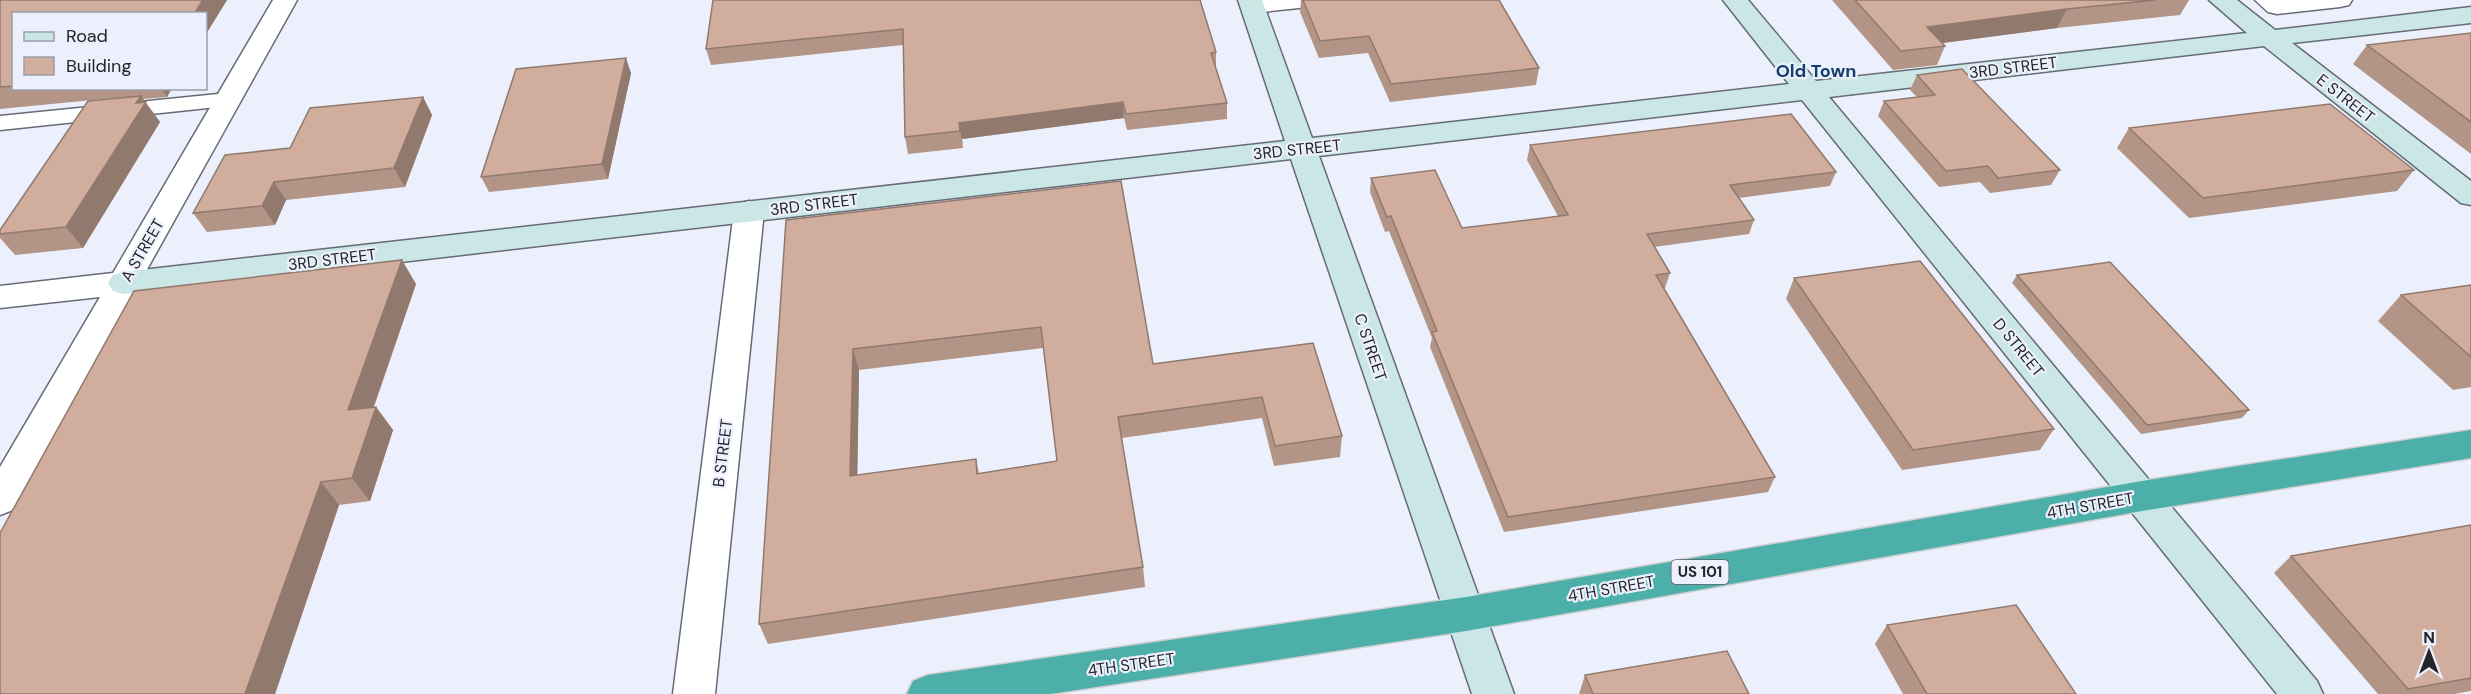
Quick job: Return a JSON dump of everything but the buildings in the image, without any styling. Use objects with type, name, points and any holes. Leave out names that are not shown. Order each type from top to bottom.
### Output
[{"type":"highway","name":"4TH STREET","points":[[928,694],[1466,614],[2142,496],[2471,444]]},
{"type":"street","name":"A STREET","points":[[0,500],[285,0]]},
{"type":"street","name":"D STREET","points":[[1735,0],[2302,694]]},
{"type":"street","name":"E STREET","points":[[2221,0],[2471,196]]},
{"type":"street","points":[[2268,0],[2277,7],[2340,0]]},
{"type":"street","name":"C STREET","points":[[1251,3],[1493,694]]},
{"type":"street","name":"3RD STREET","points":[[124,283],[2471,15]]},
{"type":"street","name":"B STREET","points":[[694,694],[749,212]]},
{"type":"street","points":[[0,297],[124,283]]},
{"type":"lane","points":[[1251,3],[1318,0]]},
{"type":"lane","points":[[0,123],[228,100]]},
{"type":"district","name":"Old Town","points":[[1816,71]]}]
